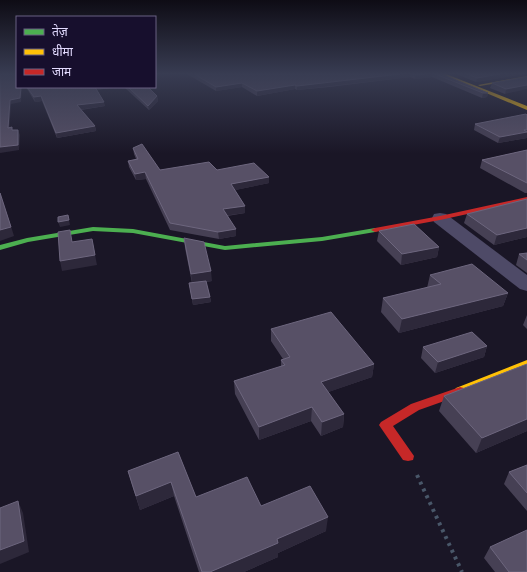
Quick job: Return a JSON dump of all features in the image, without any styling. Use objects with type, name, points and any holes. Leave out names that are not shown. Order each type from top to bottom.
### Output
[{"type":"main road","points":[[509,101],[527,108]]},
{"type":"main road","points":[[0,248],[28,240],[93,229],[133,231],[225,248],[322,239],[440,218],[527,199]]},
{"type":"main road","points":[[408,456],[385,424],[415,407],[482,384],[527,364]]},
{"type":"street","points":[[440,218],[527,285]]},
{"type":"path","points":[[408,456],[462,572]]},
{"type":"building","points":[[0,101],[10,101],[8,128],[12,127],[12,130],[18,130],[18,145],[0,147]]},
{"type":"building","points":[[43,101],[103,101],[104,102],[77,105],[95,126],[56,133]]},
{"type":"building","points":[[142,101],[153,101],[148,106]]},
{"type":"building","points":[[526,114],[527,130],[524,130],[527,132],[500,137],[475,124]]},
{"type":"building","points":[[142,144],[160,170],[209,162],[217,170],[254,163],[269,177],[231,184],[245,206],[223,209],[236,229],[218,232],[170,223],[145,172],[135,174],[128,161],[138,159],[133,148]]},
{"type":"building","points":[[527,150],[527,183],[482,160]]},
{"type":"building","points":[[0,193],[11,227],[0,230]]},
{"type":"building","points":[[527,199],[527,228],[497,235],[467,214]]},
{"type":"building","points":[[68,215],[69,220],[58,222],[58,217]]},
{"type":"building","points":[[414,224],[439,247],[402,254],[379,231]]},
{"type":"building","points":[[70,230],[72,242],[92,239],[95,255],[60,261],[58,232]]},
{"type":"building","points":[[184,238],[204,242],[211,271],[191,274]]},
{"type":"building","points":[[527,253],[527,260],[519,254]]},
{"type":"building","points":[[472,264],[508,293],[402,319],[383,298],[441,284],[430,275]]},
{"type":"building","points":[[206,281],[210,297],[192,299],[189,283]]},
{"type":"building","points":[[331,312],[374,364],[321,382],[344,414],[322,422],[312,407],[259,427],[234,381],[285,365],[281,360],[290,357],[271,329]]},
{"type":"building","points":[[472,332],[487,346],[438,362],[423,347]]},
{"type":"building","points":[[527,364],[527,419],[482,438],[444,396]]},
{"type":"building","points":[[178,452],[196,497],[247,477],[261,506],[310,486],[328,517],[277,539],[278,543],[210,572],[202,572],[171,482],[136,496],[128,471]]},
{"type":"building","points":[[527,465],[527,493],[509,472]]},
{"type":"building","points":[[18,501],[24,541],[0,550],[0,508]]},
{"type":"building","points":[[527,530],[527,572],[509,572],[490,547]]},
{"type":"traffic: fast","points":[[0,248],[27,240],[93,229],[133,231],[225,248],[322,239],[375,230]]},
{"type":"traffic: slow","points":[[509,101],[527,108]]},
{"type":"traffic: slow","points":[[460,391],[527,364]]},
{"type":"traffic: jam","points":[[375,230],[440,218],[527,199]]},
{"type":"traffic: jam","points":[[408,456],[385,425],[415,407],[460,391]]}]
